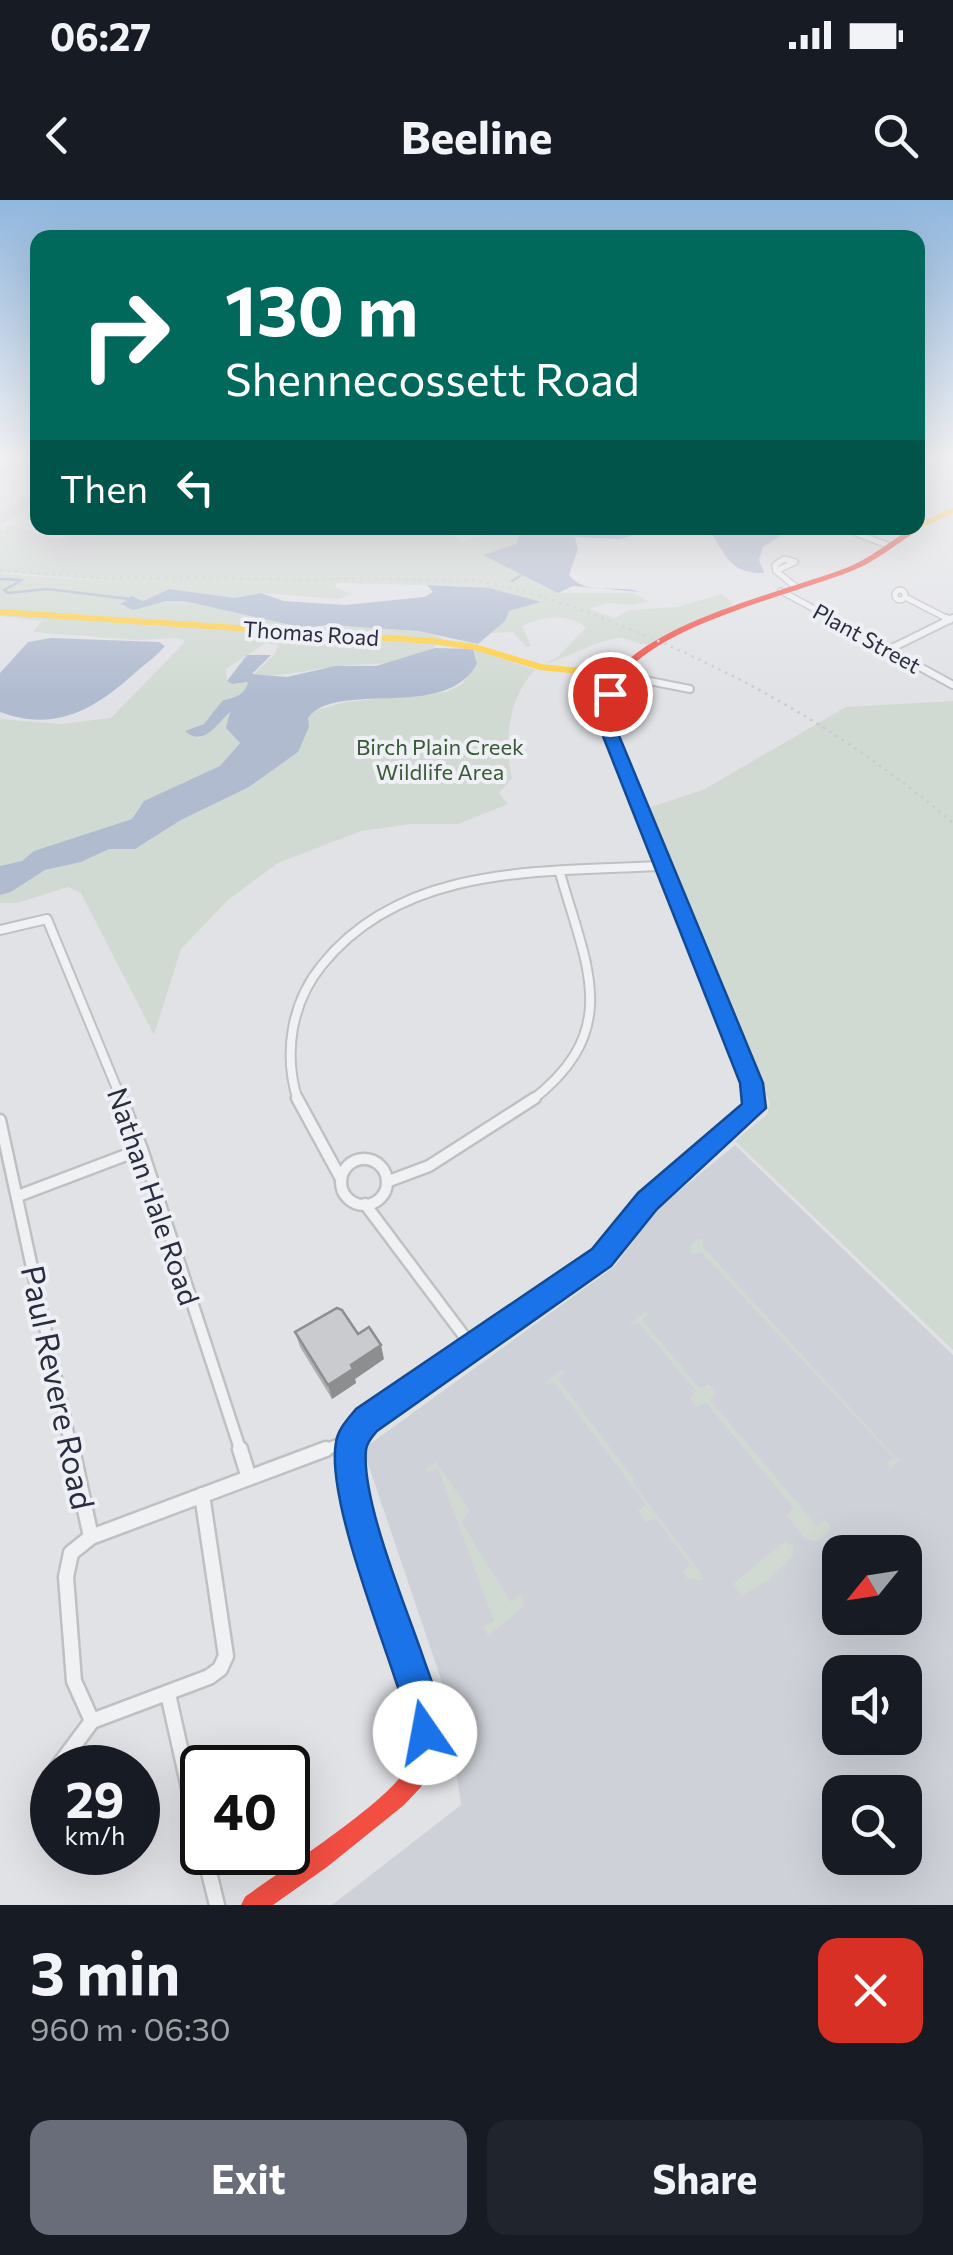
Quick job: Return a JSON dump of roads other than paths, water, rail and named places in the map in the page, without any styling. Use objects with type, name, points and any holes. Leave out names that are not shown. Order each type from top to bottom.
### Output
[{"type":"main road","points":[[253,1905],[398,1797],[416,1776],[424,1753],[422,1711],[368,1544],[351,1468],[351,1440],[366,1420],[602,1257],[648,1201],[754,1108],[752,1083],[660,866],[607,726],[610,694],[619,675],[671,636],[855,567],[901,537]]},
{"type":"main road","name":"Thomas Road","points":[[0,612],[472,647],[540,667],[619,675]]},
{"type":"street","points":[[865,537],[887,545]]},
{"type":"street","name":"Plant Street","points":[[776,570],[788,589],[953,685]]},
{"type":"street","points":[[907,598],[952,619]]},
{"type":"street","points":[[888,650],[952,619]]},
{"type":"street","points":[[619,675],[690,689]]},
{"type":"street","points":[[340,1177],[301,1109],[290,1059],[302,993],[334,946],[383,909],[462,880],[660,866]]},
{"type":"street","points":[[389,1181],[414,1172],[539,1098],[582,1053],[590,1034],[592,995],[560,873]]},
{"type":"street","name":"Nathan Hale Road","points":[[0,930],[39,918],[47,920],[142,1149],[249,1478]]},
{"type":"street","name":"Paul Revere Road","points":[[0,1120],[91,1537]]},
{"type":"street","points":[[18,1196],[142,1149]]},
{"type":"street","points":[[327,1154],[351,1164],[373,1162],[385,1169],[389,1181],[383,1195],[365,1204]]},
{"type":"street","points":[[351,1164],[338,1184],[345,1198],[365,1204],[472,1348]]},
{"type":"street","points":[[92,1722],[74,1680],[66,1577],[72,1554],[91,1537],[351,1440]]},
{"type":"street","points":[[74,1745],[92,1722],[209,1677],[226,1656],[202,1496]]},
{"type":"street","points":[[168,1694],[180,1747]]},
{"type":"street","points":[[210,1875],[217,1905]]},
{"type":"water","points":[[519,537],[629,537],[575,537],[578,549],[569,575],[584,585],[640,592],[573,586],[558,593],[483,555],[516,544]]},
{"type":"water","points":[[713,537],[779,537],[763,547],[759,560],[764,573],[737,567]]},
{"type":"water","points":[[427,585],[489,588],[541,602],[509,611],[505,621],[478,644],[418,631],[328,625],[304,628],[184,601],[166,601],[134,610],[120,604],[132,596],[143,601],[170,589],[235,598],[261,593],[284,601],[345,605],[424,597],[433,592]]},
{"type":"water","points":[[51,638],[159,642],[165,646],[106,696],[74,713],[40,720],[0,712],[0,673],[28,642]]},
{"type":"water","points":[[435,648],[473,649],[477,664],[462,681],[441,691],[342,701],[322,707],[308,718],[309,727],[298,752],[249,787],[181,820],[135,849],[109,849],[81,862],[45,870],[0,895],[0,866],[132,819],[144,801],[220,766],[240,743],[226,728],[230,712],[204,735],[192,736],[185,731],[204,724],[223,700],[245,690],[248,682],[227,681],[247,655],[271,655],[252,674],[287,677],[335,666],[376,666]]},
{"type":"waterway","points":[[512,581],[520,576]]},
{"type":"waterway","points":[[0,579],[22,580],[4,590],[8,593],[47,589],[130,599]]},
{"type":"railway","points":[[0,570],[102,578],[463,579],[528,593],[632,630],[760,690],[840,738],[953,823]]},
{"type":"park label","name":"Birch Plain Creek Wildlife Area","points":[[440,758]]}]
